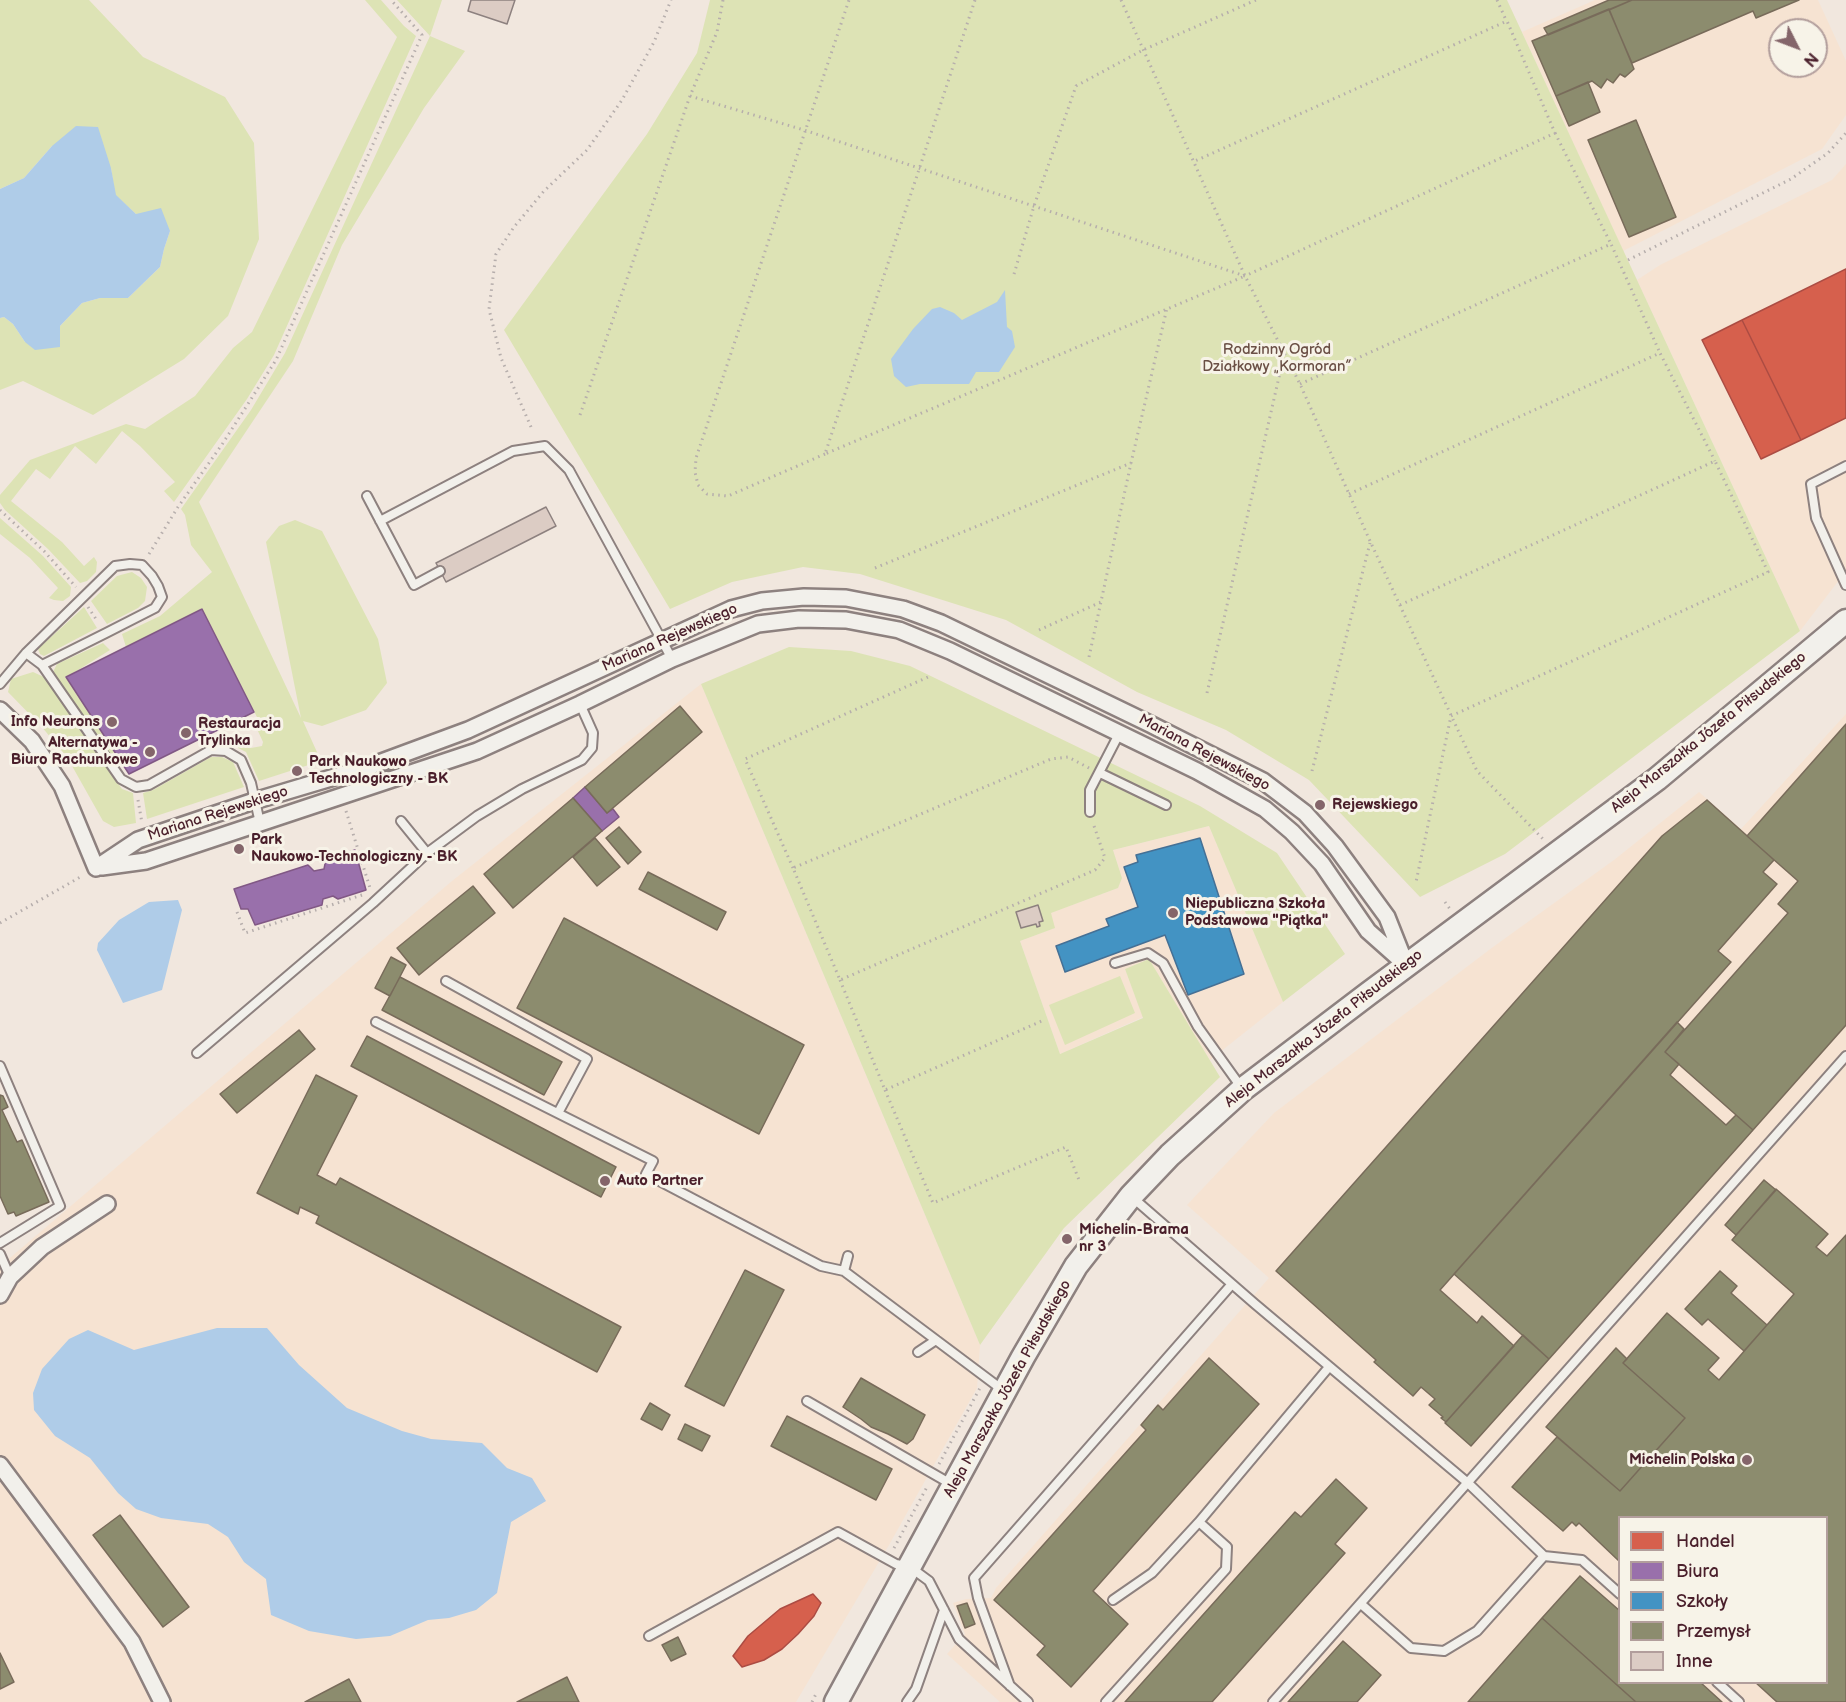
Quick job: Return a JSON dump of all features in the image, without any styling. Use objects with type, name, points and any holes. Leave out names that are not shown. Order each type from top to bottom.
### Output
[{"type":"street","name":"Mariana Rejewskiego","points":[[96,868],[138,840],[368,766],[468,730],[731,609],[762,602],[804,597],[846,598],[903,609],[941,623],[1263,781],[1290,800],[1324,833],[1388,917],[1406,965]]},
{"type":"street","name":"Mariana Rejewskiego","points":[[96,868],[146,861],[477,751],[672,659],[758,624],[799,619],[846,620],[900,630],[950,651],[1197,771],[1265,809],[1292,832],[1322,864],[1368,931],[1406,965]]},
{"type":"street","name":"Aleja Marszałka Józefa Piłsudskiego","points":[[836,1702],[1076,1266],[1131,1196],[1170,1155],[1243,1089],[1657,779],[1846,621]]},
{"type":"street","points":[[0,710],[32,741],[62,786],[96,868]]},
{"type":"street","points":[[0,1295],[10,1276],[42,1247],[107,1204]]},
{"type":"street","points":[[1,1467],[132,1642],[162,1702]]},
{"type":"lane","points":[[380,522],[513,451],[545,446],[569,470],[672,659]]},
{"type":"lane","points":[[1846,466],[1811,484],[1816,518],[1846,585]]},
{"type":"lane","points":[[367,496],[414,585],[440,571]]},
{"type":"lane","points":[[0,684],[26,653],[115,566],[130,564],[142,566],[152,576],[162,597],[154,608],[42,665]]},
{"type":"lane","points":[[26,653],[42,665],[121,779],[136,786],[149,785],[211,750],[226,751],[241,760],[251,783],[260,823]]},
{"type":"lane","points":[[197,1053],[373,903],[427,853],[495,805],[522,789],[582,760],[592,748],[593,733],[580,704]]},
{"type":"lane","points":[[1090,812],[1090,790],[1119,734]]},
{"type":"lane","points":[[1100,773],[1166,805]]},
{"type":"lane","points":[[401,821],[427,853]]},
{"type":"lane","points":[[1115,963],[1148,953],[1163,963],[1198,1027],[1243,1089]]},
{"type":"lane","points":[[446,981],[587,1059],[558,1113]]},
{"type":"lane","points":[[376,1022],[653,1161],[646,1174],[821,1266],[844,1271],[1005,1392]]},
{"type":"lane","points":[[1273,1702],[1846,1056]]},
{"type":"lane","points":[[0,1066],[60,1206],[0,1244]]},
{"type":"lane","points":[[1131,1196],[1329,1367],[1468,1483],[1544,1556],[1582,1560],[1618,1592]]},
{"type":"lane","points":[[0,1254],[10,1276]]},
{"type":"lane","points":[[844,1271],[848,1256]]},
{"type":"lane","points":[[1010,1686],[978,1598],[974,1578],[1232,1284]]},
{"type":"lane","points":[[918,1352],[936,1340]]},
{"type":"lane","points":[[1113,1600],[1152,1573],[1329,1367]]},
{"type":"lane","points":[[807,1401],[954,1486]]},
{"type":"lane","points":[[1106,1702],[1226,1569],[1227,1547],[1199,1521]]},
{"type":"lane","points":[[649,1636],[838,1532],[896,1564],[910,1567],[929,1581],[958,1639],[1028,1702]]},
{"type":"lane","points":[[1361,1604],[1411,1648],[1444,1651],[1477,1631],[1544,1556]]},
{"type":"lane","points":[[906,1702],[916,1689],[945,1610]]},
{"type":"lane","points":[[1718,1684],[1739,1702]]},
{"type":"path","points":[[142,566],[178,507],[223,443],[276,360],[418,45],[422,35],[391,0]]},
{"type":"path","points":[[531,428],[501,358],[489,309],[496,254],[514,227],[544,191],[587,150],[622,100],[654,42],[671,0]]},
{"type":"path","points":[[580,415],[690,96],[717,32],[723,0]]},
{"type":"path","points":[[849,0],[696,458],[695,472],[698,486],[707,494],[728,496],[1245,276],[1555,133]]},
{"type":"path","points":[[825,454],[975,0]]},
{"type":"path","points":[[1121,0],[1245,276],[1300,384],[1477,771],[1557,853]]},
{"type":"path","points":[[1014,274],[1034,206],[1076,86],[1143,50],[1256,0]]},
{"type":"path","points":[[1451,716],[1768,572],[1660,353],[1611,244],[1555,133],[1497,0]]},
{"type":"path","points":[[1195,161],[1507,21]]},
{"type":"path","points":[[690,96],[804,130],[1245,276]]},
{"type":"path","points":[[1628,260],[1791,179],[1828,153],[1846,133]]},
{"type":"path","points":[[1300,384],[1611,244]]},
{"type":"path","points":[[1089,657],[1167,308]]},
{"type":"path","points":[[1207,693],[1285,353]]},
{"type":"path","points":[[1349,494],[1660,353]]},
{"type":"path","points":[[1400,605],[1715,461]]},
{"type":"path","points":[[874,568],[1131,463]]},
{"type":"path","points":[[0,510],[44,551],[76,587],[106,633]]},
{"type":"path","points":[[1312,771],[1370,541]]},
{"type":"path","points":[[1039,630],[1101,602]]},
{"type":"path","points":[[928,677],[746,759],[933,1203],[1066,1147],[1079,1179]]},
{"type":"path","points":[[1416,882],[1451,716]]},
{"type":"path","points":[[793,868],[1051,759],[1068,757],[1100,773]]},
{"type":"path","points":[[136,786],[142,825]]},
{"type":"path","points":[[237,912],[245,933],[371,892],[345,809]]},
{"type":"path","points":[[840,980],[1095,870],[1105,858],[1090,812]]},
{"type":"path","points":[[0,923],[96,868]]},
{"type":"path","points":[[885,1090],[1044,1020]]},
{"type":"path","points":[[936,1469],[979,1390]]},
{"type":"path","points":[[895,1546],[931,1480]]},
{"type":"shaded area","points":[[1595,0],[1818,0],[1826,18],[1768,18],[1768,78],[1828,78],[1828,22],[1846,61],[1846,115],[1822,149],[1623,251],[1522,32]]},
{"type":"shaded area","points":[[1846,164],[1846,571],[1800,631],[1637,280],[1660,265],[1832,180]]},
{"type":"shaded area","points":[[701,684],[980,1345],[977,1388],[889,1545],[796,1702],[0,1702],[0,1269],[4,1263],[452,881]]},
{"type":"shaded area","points":[[1846,714],[1846,1702],[1000,1702],[947,1654],[965,1634],[953,1603],[966,1599],[991,1598],[996,1588],[1269,1278],[1187,1205],[1274,1113],[1493,947],[1614,860],[1699,792],[1741,829]]},
{"type":"shaded area","points":[[1209,826],[1283,1002],[1210,1060],[1149,959],[1125,969],[1143,1017],[1060,1054],[1020,941],[1054,928],[1050,913],[1118,888],[1122,878],[1113,850]]},
{"type":"green space","points":[[0,0],[89,0],[143,57],[225,97],[254,143],[259,239],[228,316],[184,359],[93,415],[23,381],[0,390],[0,318],[4,317],[13,324],[25,342],[60,326],[82,303],[100,298],[128,298],[160,267],[170,231],[136,214],[115,195],[111,168],[52,146],[24,178],[0,189]]},
{"type":"green space","points":[[365,0],[381,0],[416,36],[274,355],[247,399],[174,502],[164,491],[175,482],[122,431],[96,464],[75,446],[50,479],[36,469],[11,501],[62,542],[84,566],[94,557],[97,562],[96,572],[87,581],[80,583],[48,549],[5,510],[0,503],[0,495],[30,460],[126,424],[145,429],[195,396],[233,348],[252,332],[397,37]]},
{"type":"green space","points":[[397,0],[442,0],[430,36]]},
{"type":"green space","name":"Rodzinny Ogród Działkowy „Kormoran”","points":[[710,0],[1507,0],[1800,631],[1505,854],[1420,897],[1309,780],[1226,730],[1137,692],[1006,620],[860,574],[803,567],[732,582],[670,609],[504,330],[647,134],[697,53]]},
{"type":"green space","points":[[430,36],[465,51],[424,108],[342,245],[293,361],[199,502],[301,718],[266,542],[279,526],[295,520],[322,531],[378,639],[387,683],[366,710],[322,726],[303,721],[321,761],[259,781],[246,752],[236,745],[245,744],[251,748],[262,746],[263,742],[257,729],[260,723],[202,609],[126,647],[122,634],[160,616],[212,572],[191,545],[185,515],[181,509],[251,410],[285,353]]},
{"type":"green space","points":[[0,518],[43,556],[71,587],[70,596],[63,601],[49,598],[58,588],[30,558],[0,534]]},
{"type":"green space","points":[[132,572],[141,578],[147,587],[145,601],[138,608],[107,624],[91,601],[117,576]]},
{"type":"green space","points":[[84,607],[97,628],[44,656],[40,654],[38,649]]},
{"type":"green space","points":[[103,643],[110,650],[67,677],[116,751],[110,755],[53,672],[57,664]]},
{"type":"green space","points":[[789,647],[851,651],[910,666],[1200,806],[1277,853],[1345,954],[1283,1002],[1209,826],[1113,850],[1122,878],[1118,888],[1051,913],[1055,928],[1020,941],[1060,1054],[1143,1018],[1125,969],[1149,959],[1220,1077],[1064,1228],[980,1345],[701,684]]},
{"type":"green space","points":[[33,672],[44,677],[122,789],[133,793],[136,823],[114,827],[103,821],[67,757],[8,692],[11,679]]},
{"type":"green space","points":[[211,757],[222,757],[233,762],[244,787],[147,819],[143,793],[153,790]]},
{"type":"green space","points":[[1120,976],[1135,1013],[1065,1045],[1049,1005]]},
{"type":"water","points":[[76,126],[98,127],[111,168],[116,195],[136,214],[161,208],[170,231],[160,267],[128,298],[100,298],[82,303],[60,326],[60,347],[35,350],[25,342],[13,324],[4,317],[0,318],[0,189],[24,178],[52,146]]},
{"type":"water","points":[[1005,290],[1007,327],[1012,331],[1015,347],[999,372],[976,372],[969,384],[920,384],[906,387],[894,376],[891,359],[913,329],[932,309],[940,307],[954,313],[962,320],[997,302]]},
{"type":"water","points":[[178,900],[182,910],[162,990],[123,1003],[97,950],[98,943],[119,920],[149,902]]},
{"type":"water","points":[[217,1328],[267,1328],[299,1365],[347,1408],[402,1431],[431,1439],[482,1443],[507,1468],[532,1478],[546,1501],[511,1522],[497,1593],[476,1610],[449,1618],[428,1620],[390,1636],[356,1639],[309,1631],[271,1615],[266,1579],[244,1562],[228,1537],[208,1524],[161,1518],[136,1509],[118,1493],[90,1458],[55,1436],[34,1410],[33,1393],[42,1369],[69,1339],[88,1330],[134,1350]]},
{"type":"building: Handel","points":[[1846,269],[1846,418],[1801,440],[1742,320]]},
{"type":"building: Handel","points":[[1742,320],[1801,440],[1761,459],[1702,340]]},
{"type":"building: Handel","points":[[813,1594],[821,1603],[814,1616],[798,1634],[782,1649],[764,1660],[742,1667],[733,1656],[748,1636],[780,1609]]},
{"type":"building: Biura","points":[[202,609],[254,712],[129,774],[66,677]]},
{"type":"building: Biura","points":[[585,787],[607,813],[613,809],[619,817],[602,831],[573,798]]},
{"type":"building: Biura","points":[[355,850],[366,890],[338,899],[333,896],[323,899],[322,905],[255,925],[248,909],[241,909],[234,889],[308,865],[314,871],[324,869],[326,859]]},
{"type":"building: Szkoły","name":"Niepubliczna Szkoła Podstawowa \"Piątka\"","points":[[1200,838],[1244,974],[1188,995],[1165,935],[1065,972],[1056,946],[1109,926],[1106,919],[1138,907],[1124,867],[1138,862],[1136,855]]},
{"type":"building: Przemysł","points":[[1609,0],[1632,0],[1548,35],[1544,28]]},
{"type":"building: Przemysł","points":[[1632,0],[1799,0],[1756,18],[1753,11],[1632,63],[1609,10]]},
{"type":"building: Przemysł","points":[[1609,9],[1634,69],[1625,77],[1620,74],[1613,83],[1607,79],[1601,88],[1592,81],[1556,96],[1532,41]]},
{"type":"building: Przemysł","points":[[1588,82],[1600,112],[1569,126],[1556,96]]},
{"type":"building: Przemysł","points":[[1636,120],[1676,217],[1629,237],[1588,140]]},
{"type":"building: Przemysł","points":[[680,706],[702,732],[607,813],[585,787]]},
{"type":"building: Przemysł","points":[[1846,724],[1846,1025],[1753,1130],[1665,1052],[1788,913],[1778,904],[1798,881],[1747,836]]},
{"type":"building: Przemysł","points":[[573,798],[602,831],[513,908],[484,874]]},
{"type":"building: Przemysł","points":[[1707,800],[1774,860],[1763,872],[1777,884],[1718,951],[1731,962],[1440,1290],[1477,1323],[1482,1316],[1514,1346],[1446,1422],[1429,1405],[1435,1399],[1421,1387],[1413,1396],[1276,1271],[1662,836]]},
{"type":"building: Przemysł","points":[[619,827],[641,852],[628,864],[606,838]]},
{"type":"building: Przemysł","points":[[595,838],[620,867],[597,886],[573,857]]},
{"type":"building: Przemysł","points":[[648,872],[726,912],[717,930],[639,889]]},
{"type":"building: Przemysł","points":[[473,886],[495,913],[419,975],[397,948]]},
{"type":"building: Przemysł","points":[[564,918],[804,1045],[759,1134],[517,1008]]},
{"type":"building: Przemysł","points":[[391,957],[406,965],[390,996],[375,988]]},
{"type":"building: Przemysł","points":[[400,977],[562,1062],[544,1095],[382,1010]]},
{"type":"building: Przemysł","points":[[1677,1022],[1684,1029],[1665,1052],[1679,1064],[1670,1075],[1726,1125],[1736,1115],[1753,1130],[1549,1359],[1454,1274]]},
{"type":"building: Przemysł","points":[[299,1030],[315,1049],[237,1113],[220,1094]]},
{"type":"building: Przemysł","points":[[367,1036],[616,1167],[601,1197],[351,1066]]},
{"type":"building: Przemysł","points":[[316,1075],[357,1096],[317,1175],[336,1185],[340,1178],[621,1327],[597,1372],[316,1223],[319,1216],[300,1207],[298,1214],[257,1193]]},
{"type":"building: Przemysł","points":[[0,1095],[3,1096],[8,1107],[2,1110],[17,1142],[22,1140],[49,1202],[16,1216],[14,1212],[8,1214],[0,1196]]},
{"type":"building: Przemysł","points":[[1764,1180],[1776,1190],[1736,1235],[1725,1225]]},
{"type":"building: Przemysł","name":"Michelin Polska","points":[[1776,1189],[1828,1234],[1816,1247],[1827,1256],[1846,1235],[1846,1702],[1777,1702],[1757,1684],[1828,1684],[1828,1516],[1618,1516],[1618,1560],[1579,1523],[1576,1526],[1572,1522],[1563,1531],[1512,1487],[1557,1437],[1620,1491],[1685,1418],[1623,1363],[1667,1313],[1719,1358],[1708,1370],[1719,1380],[1794,1294],[1732,1240]]},
{"type":"building: Przemysł","points":[[745,1270],[784,1290],[724,1406],[685,1386]]},
{"type":"building: Przemysł","points":[[1720,1271],[1737,1286],[1731,1293],[1767,1325],[1744,1351],[1708,1319],[1702,1325],[1685,1309]]},
{"type":"building: Przemysł","points":[[1523,1335],[1549,1359],[1471,1446],[1445,1423]]},
{"type":"building: Przemysł","points":[[1616,1348],[1627,1359],[1623,1363],[1685,1418],[1620,1491],[1546,1427]]},
{"type":"building: Przemysł","points":[[1209,1358],[1259,1404],[1093,1591],[1128,1624],[1071,1687],[1037,1655],[1045,1646],[994,1600],[1146,1430],[1141,1425],[1158,1405],[1163,1410]]},
{"type":"building: Przemysł","points":[[861,1378],[925,1415],[913,1439],[907,1444],[871,1427],[843,1407]]},
{"type":"building: Przemysł","points":[[650,1403],[670,1415],[662,1430],[641,1419]]},
{"type":"building: Przemysł","points":[[787,1416],[892,1469],[876,1500],[771,1446]]},
{"type":"building: Przemysł","points":[[685,1424],[710,1436],[702,1451],[678,1439]]},
{"type":"building: Przemysł","points":[[1336,1479],[1367,1508],[1335,1544],[1345,1553],[1212,1702],[1125,1702],[1295,1512],[1301,1517]]},
{"type":"building: Przemysł","points":[[120,1515],[189,1607],[163,1627],[93,1535]]},
{"type":"building: Przemysł","points":[[1580,1576],[1618,1609],[1618,1684],[1702,1684],[1722,1702],[1636,1702],[1542,1618]]},
{"type":"building: Przemysł","points":[[967,1603],[975,1624],[965,1628],[957,1606]]},
{"type":"building: Przemysł","points":[[1542,1618],[1636,1702],[1468,1702]]},
{"type":"building: Przemysł","points":[[678,1637],[686,1654],[671,1661],[662,1645]]},
{"type":"building: Przemysł","points":[[1343,1641],[1381,1675],[1357,1702],[1288,1702]]},
{"type":"building: Przemysł","points":[[0,1653],[14,1682],[0,1689]]},
{"type":"building: Przemysł","points":[[567,1677],[579,1702],[517,1702]]},
{"type":"building: Przemysł","points":[[349,1679],[361,1702],[305,1702]]},
{"type":"building: Inne","points":[[471,0],[515,0],[507,24],[468,11]]},
{"type":"building: Inne","points":[[546,507],[556,526],[446,582],[436,563]]},
{"type":"building: Inne","points":[[1038,905],[1043,921],[1039,922],[1040,926],[1037,927],[1036,924],[1021,928],[1016,912]]},
{"type":"place","name":"Info Neurons","points":[[112,722]]},
{"type":"place","name":"Restauracja Trylinka","points":[[186,733]]},
{"type":"place","name":"Alternatywa - Biuro Rachunkowe","points":[[150,752]]},
{"type":"place","name":"Park Naukowo Technologiczny - BK","points":[[297,771]]},
{"type":"place","name":"Rejewskiego","points":[[1320,805]]},
{"type":"place","name":"Park Naukowo-Technologiczny - BK","points":[[239,849]]},
{"type":"place","name":"Niepubliczna Szkoła Podstawowa \"Piątka\"","points":[[1173,913]]},
{"type":"place","name":"Auto Partner","points":[[605,1181]]},
{"type":"place","name":"Michelin-Brama nr 3","points":[[1067,1239]]},
{"type":"place","name":"Michelin Polska","points":[[1747,1460]]}]
